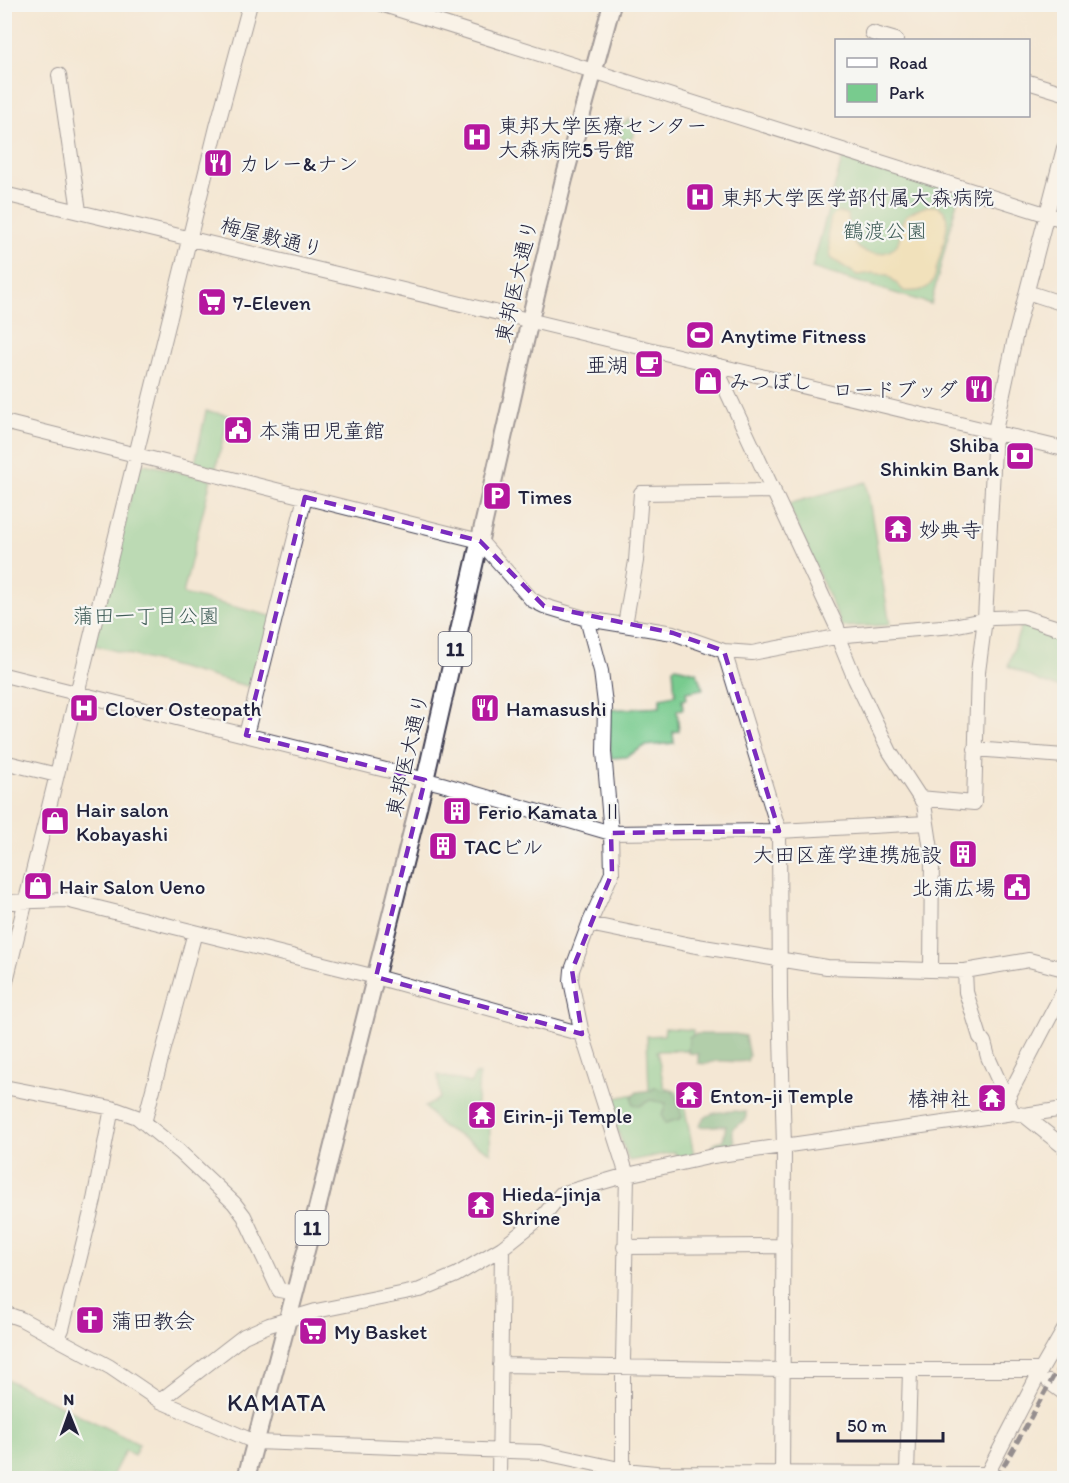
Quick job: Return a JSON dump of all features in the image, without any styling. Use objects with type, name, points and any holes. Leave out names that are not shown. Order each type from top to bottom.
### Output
[{"type":"main road","name":"東邦医大通り","points":[[246,1479],[425,780],[564,179],[612,4]]},
{"type":"street","points":[[4,989],[223,104],[250,4]]},
{"type":"street","points":[[381,4],[1065,220]]},
{"type":"street","points":[[872,33],[893,39]]},
{"type":"street","points":[[59,75],[79,211]]},
{"type":"street","points":[[1030,82],[1065,93]]},
{"type":"street","points":[[920,798],[974,802],[978,672],[985,619],[994,432],[1027,292],[1065,148]]},
{"type":"street","name":"梅屋敷通り","points":[[4,194],[1065,449]]},
{"type":"street","points":[[1027,292],[1065,304]]},
{"type":"street","points":[[714,364],[837,627],[855,679],[890,752],[924,804],[932,856],[931,969]]},
{"type":"street","points":[[4,422],[480,541],[532,600],[554,610],[587,619],[673,633],[724,651],[752,653],[839,636],[952,626],[985,619],[1023,617],[1065,630]]},
{"type":"street","points":[[625,625],[636,561],[641,493],[774,491]]},
{"type":"street","points":[[246,735],[305,497]]},
{"type":"street","points":[[587,619],[601,671],[605,704],[604,752],[612,873],[589,924],[572,970],[571,981],[582,1034],[627,1175],[624,1247],[624,1474]]},
{"type":"street","points":[[724,651],[779,831],[784,1147],[782,1476]]},
{"type":"street","points":[[4,675],[425,780],[611,833],[779,831],[927,822]]},
{"type":"street","points":[[975,750],[1065,756]]},
{"type":"street","points":[[4,762],[57,775]]},
{"type":"street","points":[[4,902],[66,900],[376,977],[582,1034]]},
{"type":"street","points":[[589,924],[691,945],[827,968],[965,971],[1029,960],[1065,969]]},
{"type":"street","points":[[144,1123],[195,932]]},
{"type":"street","points":[[965,971],[966,992],[980,1037],[1007,1099],[1018,1114],[1065,1147]]},
{"type":"street","points":[[1007,1099],[1065,990]]},
{"type":"street","points":[[4,1087],[112,1108],[137,1117],[180,1152],[234,1203],[244,1216],[279,1290],[295,1293]]},
{"type":"street","points":[[57,1338],[62,1329],[94,1200],[112,1108]]},
{"type":"street","points":[[160,1401],[244,1336],[269,1325],[316,1311],[420,1290],[456,1275],[502,1248],[545,1214],[561,1194],[627,1175],[712,1156],[1065,1109]]},
{"type":"street","points":[[624,1247],[784,1246]]},
{"type":"street","points":[[499,1479],[502,1248]]},
{"type":"street","points":[[4,1313],[110,1367],[160,1401],[255,1442],[548,1453],[624,1474],[987,1476],[1045,1376],[1065,1330]]},
{"type":"street","points":[[500,1365],[910,1370],[1045,1376],[1065,1393]]},
{"type":"street","points":[[907,1474],[910,1370]]},
{"type":"highlighted area","points":[[305,497],[480,541],[544,606],[673,633],[724,651],[779,831],[611,833],[612,873],[572,970],[582,1034],[376,977],[425,780],[246,735]]},
{"type":"green space","points":[[629,119],[634,123],[634,135],[630,140],[623,140],[619,133],[622,125]]},
{"type":"green space","name":"鶴渡公園","points":[[847,157],[959,193],[931,304],[812,268],[842,160]]},
{"type":"green space","points":[[206,411],[229,415],[216,468],[195,463]]},
{"type":"green space","name":"蒲田一丁目公園","points":[[145,464],[211,479],[183,594],[275,617],[258,689],[94,645],[138,467]]},
{"type":"green space","points":[[866,482],[890,625],[842,627],[788,504]]},
{"type":"green space","points":[[1022,623],[1064,636],[1064,689],[1041,682],[1008,666]]},
{"type":"green space","points":[[673,668],[696,672],[703,689],[686,692],[687,699],[682,700],[683,709],[677,710],[679,731],[673,732],[674,743],[645,746],[626,757],[611,758],[607,710],[660,707],[660,698],[675,695]]},
{"type":"green space","points":[[665,1028],[693,1030],[693,1050],[657,1051],[664,1087],[682,1094],[694,1155],[676,1156],[675,1152],[629,1161],[606,1100],[649,1091],[647,1036],[664,1035]]},
{"type":"green space","points":[[696,1034],[745,1036],[749,1056],[747,1061],[698,1063],[698,1054],[688,1053],[689,1037]]},
{"type":"green space","points":[[475,1074],[479,1075],[476,1117],[489,1119],[491,1153],[441,1126],[425,1107],[440,1098],[438,1075],[471,1083]]},
{"type":"green space","points":[[655,1087],[664,1091],[671,1090],[676,1096],[682,1117],[680,1119],[665,1123],[662,1116],[666,1103],[650,1100],[640,1106],[633,1104],[632,1097],[637,1092],[652,1090]]},
{"type":"green space","points":[[746,1112],[746,1120],[733,1128],[735,1141],[732,1147],[723,1149],[712,1147],[716,1142],[723,1140],[726,1126],[699,1126],[702,1121],[714,1113]]},
{"type":"green space","points":[[4,1378],[139,1444],[134,1455],[125,1451],[111,1478],[25,1478],[5,1468]]},
{"type":"sand","points":[[927,206],[939,207],[945,213],[947,222],[935,276],[927,288],[919,291],[904,291],[888,275],[873,273],[857,275],[831,258],[828,232],[831,217],[837,212],[846,214],[848,217],[855,244],[863,251],[875,254],[892,250],[896,246],[902,222],[906,216]]},
{"type":"railway","points":[[997,1478],[1064,1358]]},
{"type":"place","name":"東邦大学医療センター 大森病院5号館","points":[[477,137]]},
{"type":"place","name":"カレー&ナン","points":[[218,163]]},
{"type":"place","name":"東邦大学医学部付属大森病院","points":[[700,197]]},
{"type":"place","name":"7-Eleven","points":[[212,302]]},
{"type":"place","name":"Anytime Fitness","points":[[700,335]]},
{"type":"place","name":"亜湖","points":[[649,364]]},
{"type":"place","name":"みつぼし","points":[[708,381]]},
{"type":"place","name":"ロードブッダ","points":[[979,389]]},
{"type":"place","name":"本蒲田児童館","points":[[238,430]]},
{"type":"place","name":"Shiba Shinkin Bank","points":[[1020,456]]},
{"type":"place","name":"Times","points":[[497,496]]},
{"type":"place","name":"妙典寺","points":[[898,529]]},
{"type":"place","name":"Clover Osteopath","points":[[84,708]]},
{"type":"place","name":"Hamasushi","points":[[485,708]]},
{"type":"place","name":"Ferio Kamata Ⅱ","points":[[457,811]]},
{"type":"place","name":"Hair salon Kobayashi","points":[[55,821]]},
{"type":"place","name":"TACビル","points":[[443,846]]},
{"type":"place","name":"大田区産学連携施設","points":[[963,854]]},
{"type":"place","name":"Hair Salon Ueno","points":[[38,886]]},
{"type":"place","name":"北蒲広場","points":[[1017,887]]},
{"type":"place","name":"Enton-ji Temple","points":[[689,1095]]},
{"type":"place","name":"椿神社","points":[[992,1098]]},
{"type":"place","name":"Eirin-ji Temple","points":[[482,1115]]},
{"type":"place","name":"Hieda-jinja Shrine","points":[[481,1205]]},
{"type":"place","name":"蒲田教会","points":[[90,1320]]},
{"type":"place","name":"My Basket","points":[[313,1331]]},
{"type":"district","name":"KAMATA","points":[[277,1402]]}]
